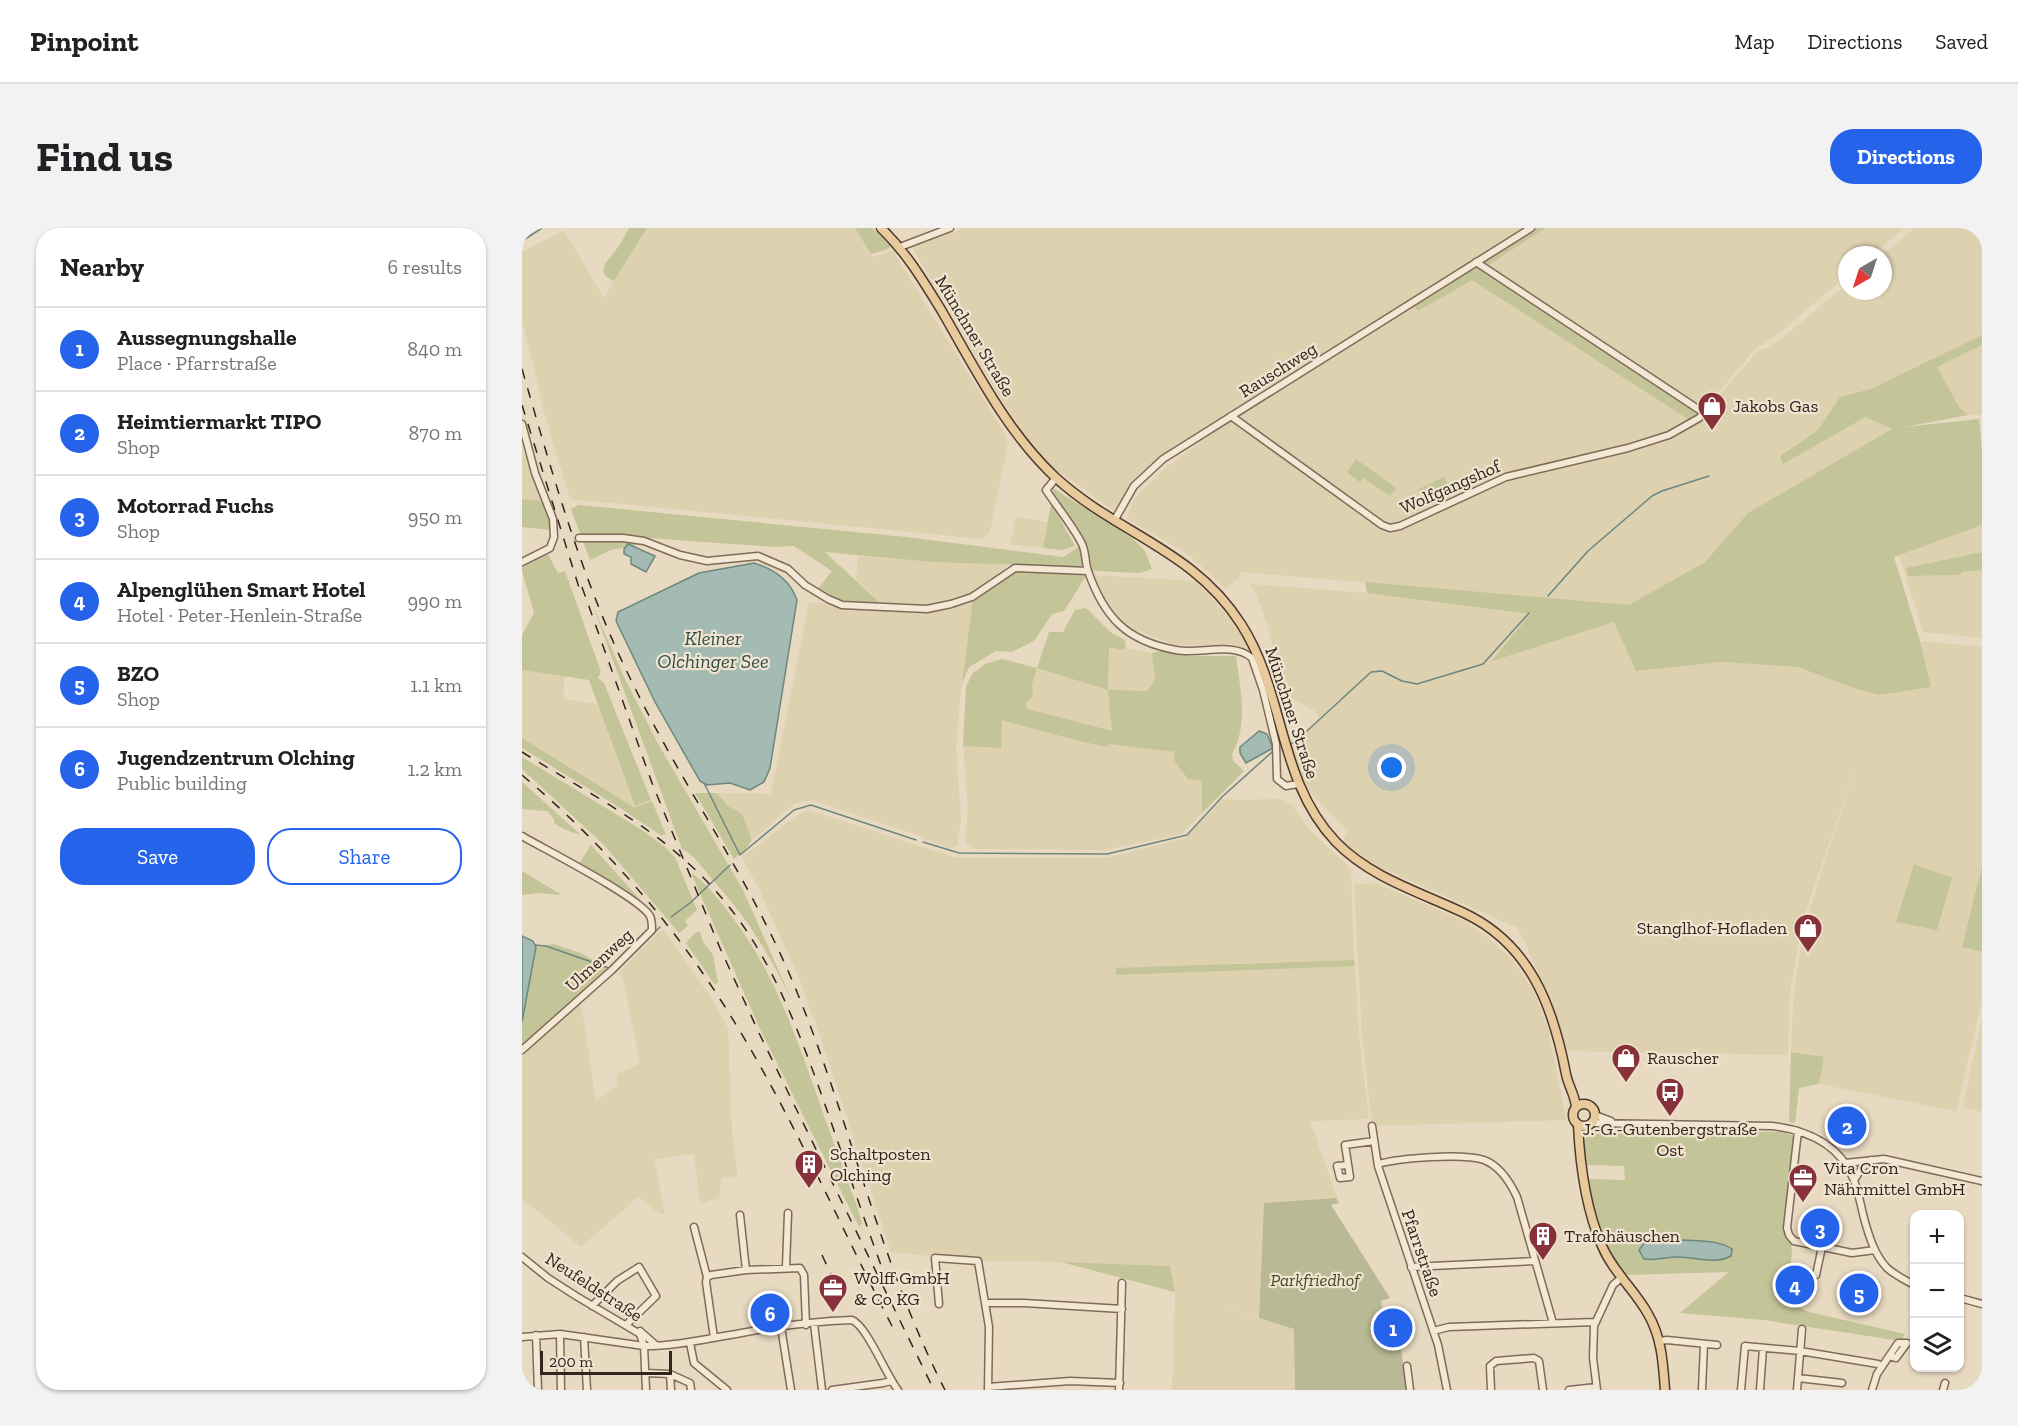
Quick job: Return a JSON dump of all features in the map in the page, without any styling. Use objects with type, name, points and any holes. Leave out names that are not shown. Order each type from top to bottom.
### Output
[{"type":"main road","name":"Münchner Straße","points":[[881,228],[900,247],[919,274],[1006,420],[1031,452],[1056,478],[1088,504],[1172,554],[1192,569],[1234,613],[1263,667],[1288,759],[1298,784],[1318,821],[1354,858],[1384,877],[1475,919],[1498,935],[1529,969],[1554,1019],[1565,1067],[1579,1106]]},
{"type":"main road","points":[[1588,1122],[1572,1115],[1579,1106],[1591,1107],[1588,1122],[1579,1146],[1593,1222],[1602,1247],[1621,1278],[1648,1314],[1660,1341],[1665,1390]]},
{"type":"street","points":[[900,247],[951,228]]},
{"type":"street","name":"Rauschweg","points":[[1114,521],[1134,486],[1163,459],[1531,228]]},
{"type":"street","name":"Wolfgangshof","points":[[1231,416],[1382,525],[1390,528],[1400,526],[1506,477],[1608,453],[1669,435],[1700,418],[1704,413],[1476,262]]},
{"type":"street","points":[[522,424],[535,472],[554,526],[555,537],[550,548],[522,562]]},
{"type":"street","points":[[1056,478],[1046,490],[1083,545],[1088,572],[1105,610],[1112,619],[1132,633],[1169,649],[1191,652],[1232,650],[1242,652],[1252,658],[1263,690],[1276,744],[1277,779],[1286,786],[1298,784]]},
{"type":"street","points":[[579,538],[623,538],[645,541],[680,555],[707,561],[758,556],[788,569],[805,585],[842,605],[927,609],[972,597],[1015,568],[1088,572]]},
{"type":"street","name":"Ulmenweg","points":[[522,836],[640,905],[650,916],[652,930],[612,970],[522,1050]]},
{"type":"street","points":[[1588,1122],[1772,1126],[1811,1136],[1830,1147],[1845,1163],[1854,1180],[1875,1250],[1887,1267],[1910,1283]]},
{"type":"street","name":"Pfarrstraße","points":[[1372,1126],[1378,1164],[1439,1348],[1447,1390]]},
{"type":"street","points":[[1798,1131],[1786,1228],[1794,1241],[1852,1253],[1875,1250]]},
{"type":"street","points":[[1348,1164],[1345,1145],[1374,1141]]},
{"type":"street","points":[[1378,1164],[1396,1160],[1470,1157],[1491,1164],[1507,1178],[1514,1190],[1553,1323]]},
{"type":"street","points":[[1845,1163],[1871,1160],[1898,1161],[1982,1181]]},
{"type":"street","points":[[1854,1180],[1871,1160]]},
{"type":"street","points":[[786,1267],[788,1213]]},
{"type":"street","points":[[740,1215],[746,1270]]},
{"type":"street","points":[[694,1227],[707,1277],[714,1338]]},
{"type":"street","points":[[1816,1275],[1822,1247]]},
{"type":"street","name":"Neufeldstraße","points":[[522,1257],[548,1278],[634,1329],[643,1338],[644,1346]]},
{"type":"street","points":[[939,1304],[935,1258],[978,1261],[989,1327],[988,1388],[1070,1381],[1120,1386],[1122,1283]]},
{"type":"street","points":[[1411,1267],[1535,1261]]},
{"type":"street","points":[[592,1306],[617,1281],[639,1267],[656,1296],[626,1325]]},
{"type":"street","points":[[707,1277],[746,1270],[800,1268],[803,1271],[806,1325]]},
{"type":"street","points":[[1569,1390],[1597,1388],[1593,1349],[1595,1322],[1613,1285],[1621,1278]]},
{"type":"street","points":[[1964,1299],[1982,1304]]},
{"type":"street","points":[[985,1303],[1024,1302],[1122,1309]]},
{"type":"street","points":[[522,1336],[560,1334],[657,1346],[781,1327],[854,1321],[862,1327],[898,1390]]},
{"type":"street","points":[[1433,1331],[1449,1327],[1595,1322]]},
{"type":"street","points":[[814,1324],[822,1390]]},
{"type":"street","points":[[781,1327],[791,1390]]},
{"type":"street","points":[[634,1329],[644,1333],[657,1346]]},
{"type":"street","points":[[1797,1390],[1802,1329]]},
{"type":"street","points":[[560,1334],[561,1390]]},
{"type":"street","points":[[536,1335],[538,1390]]},
{"type":"street","points":[[584,1337],[587,1390]]},
{"type":"street","points":[[1660,1341],[1717,1345]]},
{"type":"street","points":[[690,1342],[694,1363],[727,1390]]},
{"type":"street","points":[[1702,1390],[1704,1344]]},
{"type":"street","points":[[644,1346],[646,1390]]},
{"type":"street","points":[[1740,1390],[1745,1346],[1800,1351],[1881,1366]]},
{"type":"street","points":[[1760,1390],[1763,1348]]},
{"type":"street","points":[[1872,1390],[1881,1366],[1889,1356]]},
{"type":"street","points":[[1491,1390],[1490,1366],[1496,1361],[1534,1358],[1539,1361],[1543,1390]]},
{"type":"street","points":[[1407,1366],[1410,1390]]},
{"type":"street","points":[[646,1373],[670,1374],[690,1383],[691,1390]]},
{"type":"street","points":[[670,1374],[671,1390]]},
{"type":"street","points":[[1798,1378],[1842,1383]]},
{"type":"street","points":[[832,1390],[891,1381]]},
{"type":"shaded area","points":[[647,228],[855,228],[873,257],[893,251],[1002,429],[1008,443],[990,532],[983,539],[570,499],[546,419],[522,320],[522,252],[564,230],[604,298]]},
{"type":"shaded area","points":[[966,228],[1524,228],[1163,454],[1134,480],[1114,511],[1060,472],[1056,474],[1035,451],[1002,401],[912,247]]},
{"type":"shaded area","points":[[1545,228],[1905,228],[1882,246],[1838,246],[1838,283],[1778,334],[1754,350],[1704,410],[1489,265]]},
{"type":"shaded area","points":[[1915,228],[1982,228],[1982,335],[1871,389],[1840,397],[1818,430],[1780,455],[1783,463],[1867,417],[1893,429],[1748,513],[1705,562],[1629,605],[1240,572],[1239,579],[1225,589],[1183,551],[1127,519],[1134,499],[1164,469],[1235,417],[1413,305],[1418,311],[1472,279],[1691,421],[1664,435],[1667,439],[1695,423],[1759,350],[1771,347],[1838,291],[1838,300],[1892,300],[1892,247]]},
{"type":"shaded area","points":[[1982,345],[1982,415],[1968,415],[1959,407],[1937,367]]},
{"type":"shaded area","points":[[522,446],[530,473],[541,501],[522,499]]},
{"type":"shaded area","points":[[1016,516],[1047,522],[1043,548],[1010,544]]},
{"type":"shaded area","points":[[1982,525],[1982,552],[1906,568],[1908,576],[1960,575],[1961,572],[1982,570],[1982,638],[1923,632],[1899,555]]},
{"type":"shaded area","points":[[858,556],[932,562],[1008,564],[988,584],[950,602],[927,606],[882,605],[856,579]]},
{"type":"shaded area","points":[[1093,575],[1196,581],[1228,615],[1250,649],[1172,644],[1136,630],[1119,619],[1106,606]]},
{"type":"shaded area","points":[[1250,584],[1367,593],[1530,614],[1493,660],[1615,622],[1636,671],[1722,662],[1798,667],[1856,689],[1880,695],[1931,687],[1920,641],[1982,647],[1982,866],[1962,947],[1982,952],[1982,1002],[1956,1111],[1819,1084],[1824,1058],[1791,1052],[1793,1001],[1804,927],[1861,750],[1801,926],[1790,992],[1788,1055],[1567,1051],[1552,1003],[1518,928],[1372,864],[1343,841],[1348,831],[1305,787],[1292,747],[1320,718],[1315,711],[1293,699],[1286,691],[1277,667],[1268,626]]},
{"type":"shaded area","points":[[973,598],[956,747],[961,818],[957,845],[949,848],[921,836],[814,801],[794,804],[752,840],[742,814],[728,806],[716,793],[771,794],[809,602],[884,610],[927,611]]},
{"type":"shaded area","points":[[1109,646],[1120,650],[1126,648],[1152,653],[1155,680],[1112,732],[1028,709],[1025,704],[1033,696],[1032,685],[1037,668],[1108,690]]},
{"type":"shaded area","points":[[522,670],[565,676],[563,699],[598,704],[635,807],[522,738]]},
{"type":"shaded area","points":[[1002,719],[1106,747],[1110,744],[1176,752],[1202,780],[1202,813],[1181,834],[1105,850],[973,849],[965,843],[968,809],[963,746],[1001,748]]},
{"type":"shaded area","points":[[1282,799],[1293,806],[1308,828],[1351,869],[1354,960],[1237,963],[1117,975],[1355,966],[1359,1034],[1369,1119],[1310,1121],[1339,1203],[1336,1198],[1264,1203],[1259,1317],[1217,1305],[1295,1329],[1295,1390],[1172,1390],[1175,1292],[1170,1266],[978,1261],[891,1252],[815,1020],[797,973],[742,857],[796,816],[808,810],[957,858],[1107,858],[1186,838],[1222,800]]},
{"type":"shaded area","points":[[1376,883],[1464,921],[1489,938],[1514,961],[1535,994],[1548,1027],[1566,1120],[1372,1126],[1362,1038],[1354,885]]},
{"type":"shaded area","points":[[661,930],[665,931],[712,999],[728,1028],[732,1133],[738,1176],[721,1178],[719,1198],[700,1204],[694,1154],[654,1159],[665,1214],[659,1213],[638,1197],[581,1247],[522,1198],[522,1050],[580,997],[596,1101],[617,1085],[617,1075],[640,1063],[623,978],[619,972]]},
{"type":"shaded area","points":[[1982,1018],[1982,1112],[1963,1107]]},
{"type":"green space","points":[[629,228],[647,228],[614,281],[605,274],[604,267]]},
{"type":"green space","points":[[855,228],[872,228],[891,246],[871,254]]},
{"type":"green space","points":[[1534,228],[1545,228],[1489,265],[1704,410],[1691,421],[1472,280],[1418,311],[1413,305]]},
{"type":"green space","points":[[1982,335],[1982,345],[1937,367],[1959,407],[1968,415],[1904,427],[1979,419],[1982,452],[1982,525],[1894,557],[1920,641],[1931,687],[1880,695],[1856,689],[1798,667],[1722,662],[1636,671],[1614,622],[1492,661],[1530,614],[1367,593],[1365,582],[1629,605],[1705,562],[1748,513],[1892,429],[1866,417],[1783,464],[1780,456],[1818,430],[1840,397],[1871,389]]},
{"type":"green space","points":[[1356,459],[1396,488],[1390,496],[1363,478],[1360,482],[1347,472]]},
{"type":"green space","points":[[1444,477],[1450,490],[1425,502],[1419,489]]},
{"type":"green space","points":[[1053,488],[1132,538],[1145,551],[1152,569],[1140,573],[1097,571],[1063,566],[932,562],[825,552],[882,605],[836,603],[818,589],[832,571],[794,546],[776,547],[648,538],[634,546],[611,550],[590,560],[571,509],[579,505],[906,537],[1063,557],[1080,546],[1050,493]]},
{"type":"green space","points":[[522,499],[541,501],[547,510],[551,530],[522,527]]},
{"type":"green space","points":[[1051,503],[1075,546],[1062,550],[1043,548]]},
{"type":"green space","points":[[1982,552],[1982,570],[1961,572],[1961,575],[1908,576],[1906,568]]},
{"type":"green space","points":[[548,554],[558,573],[565,571],[601,672],[598,678],[604,683],[651,800],[635,806],[589,680],[522,670],[522,635],[534,613],[522,565]]},
{"type":"green space","points":[[1016,569],[1086,576],[1064,611],[1052,614],[1035,640],[1012,652],[996,651],[969,667],[962,684],[973,598]]},
{"type":"green space","points":[[593,606],[623,675],[657,742],[743,890],[792,1001],[750,926],[697,861],[682,849]]},
{"type":"green space","points":[[1086,608],[1110,632],[1125,640],[1126,648],[1120,650],[1109,647],[1108,690],[1037,668],[1049,632],[1063,632],[1075,610]]},
{"type":"green space","points":[[1163,650],[1190,656],[1236,656],[1242,719],[1232,754],[1233,761],[1244,771],[1202,813],[1202,781],[1188,779],[1174,760],[1175,752],[1110,744],[1106,747],[1002,720],[1001,748],[963,746],[966,687],[972,674],[985,664],[1002,659],[1037,668],[1032,685],[1033,696],[1025,704],[1028,709],[1112,731],[1108,690],[1147,691],[1155,680],[1152,653]]},
{"type":"green space","points":[[522,738],[634,807],[652,801],[666,835],[662,836],[522,748]]},
{"type":"green space","points":[[522,757],[642,830],[675,857],[697,910],[685,921],[688,926],[679,933],[605,846],[522,769]]},
{"type":"green space","points":[[522,782],[581,835],[554,823],[554,819],[547,811],[522,809]]},
{"type":"green space","points":[[695,793],[716,793],[728,806],[742,814],[752,840],[734,859]]},
{"type":"green space","points":[[591,845],[643,903],[642,904],[578,865]]},
{"type":"green space","points":[[1914,864],[1952,878],[1937,930],[1896,922]]},
{"type":"green space","points":[[1982,866],[1982,952],[1962,947]]},
{"type":"green space","points":[[522,871],[562,895],[537,893],[522,895]]},
{"type":"green space","points":[[691,873],[714,894],[742,930],[779,997],[857,1206],[862,1224],[859,1227],[761,1031]]},
{"type":"green space","points":[[696,932],[700,932],[703,942],[713,955],[718,982],[715,985],[686,943]]},
{"type":"green space","points":[[554,944],[580,953],[612,970],[522,1050],[522,1022],[536,947]]},
{"type":"green space","points":[[1354,960],[1355,966],[1116,975],[1116,968]]},
{"type":"green space","points":[[1791,1052],[1824,1057],[1819,1084],[1799,1088],[1795,1123],[1789,1122]]},
{"type":"green space","points":[[1590,1131],[1782,1132],[1794,1136],[1784,1226],[1791,1242],[1792,1252],[1787,1301],[1809,1312],[1905,1334],[1901,1341],[1764,1320],[1680,1313],[1729,1272],[1623,1275],[1600,1229],[1587,1179],[1625,1180],[1624,1166],[1585,1165],[1584,1143]]},
{"type":"green space","name":"Parkfriedhof","points":[[1336,1198],[1339,1203],[1331,1205],[1390,1298],[1381,1301],[1382,1308],[1384,1308],[1385,1317],[1392,1316],[1401,1347],[1406,1390],[1295,1390],[1294,1329],[1259,1318],[1264,1203]]},
{"type":"green space","points":[[1061,1262],[1170,1266],[1175,1292]]},
{"type":"water","points":[[628,544],[655,556],[646,572],[631,564],[631,557],[624,554],[624,549]]},
{"type":"water","name":"Kleiner Olchinger See","points":[[754,563],[768,568],[786,581],[797,600],[770,768],[764,782],[750,790],[730,783],[707,785],[700,781],[655,702],[616,621],[618,612],[699,573]]},
{"type":"water","points":[[1259,731],[1267,734],[1273,748],[1246,763],[1240,753],[1240,747]]},
{"type":"water","points":[[522,936],[533,941],[536,947],[522,1022]]},
{"type":"water","points":[[1684,1240],[1727,1246],[1732,1249],[1731,1256],[1718,1260],[1678,1257],[1644,1259],[1639,1250],[1645,1242]]},
{"type":"waterway","points":[[522,241],[542,228]]},
{"type":"waterway","points":[[1548,596],[1588,551],[1652,496],[1709,476]]},
{"type":"waterway","points":[[1291,744],[1371,672],[1382,671],[1402,681],[1417,684],[1483,664],[1529,613]]},
{"type":"waterway","points":[[923,842],[959,853],[1107,854],[1187,835],[1223,796],[1272,752]]},
{"type":"waterway","points":[[704,783],[740,855],[794,810],[811,805],[916,840]]},
{"type":"waterway","points":[[671,917],[690,903],[730,865]]},
{"type":"waterway","points":[[626,960],[660,927]]},
{"type":"waterway","points":[[535,945],[546,946],[609,968]]},
{"type":"railway","points":[[522,369],[570,529],[599,608],[652,721],[753,899],[789,973],[829,1077],[900,1288],[945,1390]]},
{"type":"railway","points":[[522,405],[581,594]]},
{"type":"railway","points":[[582,587],[652,783],[720,948],[759,1033],[934,1390]]},
{"type":"railway","points":[[522,752],[608,804],[669,847],[713,888],[735,914],[770,970],[798,1031],[882,1268]]},
{"type":"railway","points":[[522,775],[604,852],[654,908],[720,999],[789,1120],[893,1328]]},
{"type":"railway","points":[[822,1255],[841,1296]]},
{"type":"place","name":"Jakobs Gas","points":[[1712,432]]},
{"type":"place","name":"Stanglhof-Hofladen","points":[[1808,954]]},
{"type":"place","name":"Rauscher","points":[[1626,1084]]},
{"type":"place","name":"J.-G.-Gutenbergstraße Ost","points":[[1670,1118]]},
{"type":"place","name":"Heimtiermarkt TIPO","points":[[1847,1126]]},
{"type":"place","name":"Schaltposten Olching","points":[[809,1190]]},
{"type":"place","name":"Vita Cron Nährmittel GmbH","points":[[1803,1204]]},
{"type":"place","name":"Motorrad Fuchs","points":[[1820,1228]]},
{"type":"place","name":"Trafohäuschen","points":[[1543,1262]]},
{"type":"place","name":"Alpenglühen Smart Hotel","points":[[1795,1285]]},
{"type":"place","name":"BZO","points":[[1859,1293]]},
{"type":"place","name":"Jugendzentrum Olching","points":[[770,1313]]},
{"type":"place","name":"Wolff GmbH & Co KG","points":[[833,1314]]},
{"type":"place","name":"Aussegnungshalle","points":[[1393,1328]]}]
